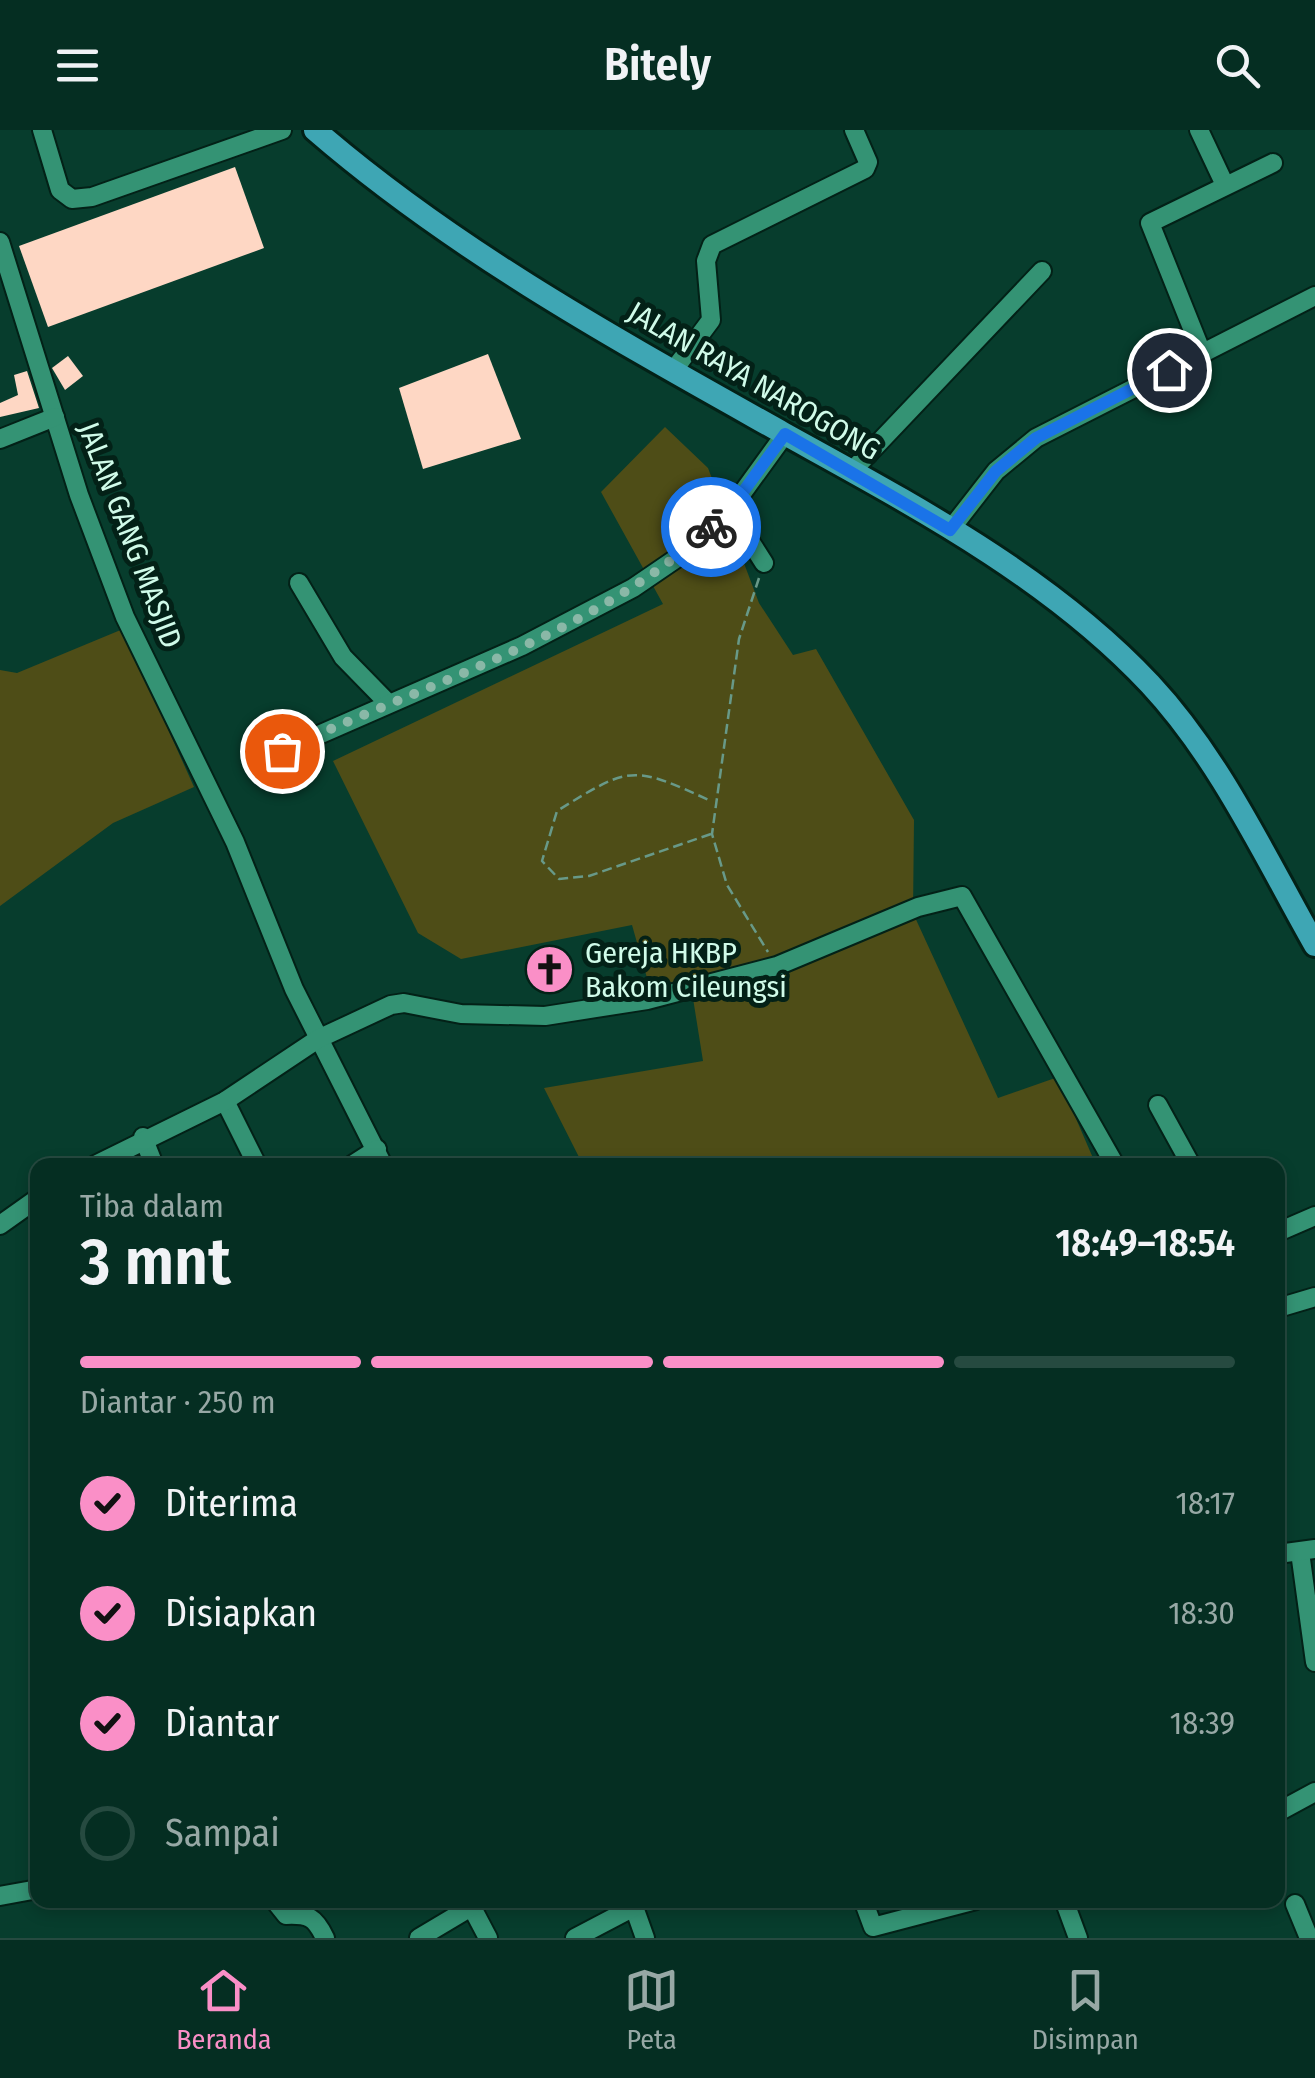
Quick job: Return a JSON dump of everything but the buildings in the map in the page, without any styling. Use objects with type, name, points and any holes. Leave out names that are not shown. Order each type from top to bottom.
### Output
[{"type":"main road","name":"JALAN RAYA NAROGONG","points":[[315,130],[453,237],[950,530],[1060,603],[1152,686],[1217,774],[1315,945]]},
{"type":"street","points":[[42,130],[60,190],[72,199],[92,197],[282,130]]},
{"type":"street","points":[[673,370],[711,320],[706,261],[712,245],[865,169],[868,162],[854,130]]},
{"type":"street","points":[[1200,130],[1224,183]]},
{"type":"street","points":[[1202,353],[1150,223],[1224,183],[1273,163]]},
{"type":"street","name":"JALAN GANG MASJID","points":[[0,242],[55,418],[125,617],[235,842],[318,1039],[380,1157]]},
{"type":"street","points":[[852,471],[1042,271]]},
{"type":"street","points":[[950,530],[996,471],[1036,438],[1315,296]]},
{"type":"street","points":[[0,439],[55,418]]},
{"type":"street","points":[[282,751],[386,702],[522,646],[633,588],[677,558],[730,510],[785,434]]},
{"type":"street","points":[[730,510],[764,563]]},
{"type":"street","points":[[299,583],[343,657],[386,702]]},
{"type":"street","points":[[108,1158],[224,1101],[318,1039],[404,1003],[462,1014],[545,1016],[646,1000],[777,966],[918,907],[962,896],[1111,1158]]},
{"type":"street","points":[[224,1101],[253,1158]]},
{"type":"street","points":[[1158,1104],[1187,1158]]},
{"type":"street","points":[[144,1138],[151,1158]]},
{"type":"street","points":[[0,1225],[30,1204]]},
{"type":"street","points":[[1285,1229],[1315,1216]]},
{"type":"street","points":[[1285,1306],[1315,1297]]},
{"type":"street","points":[[1307,1550],[1315,1662]]},
{"type":"street","points":[[1285,1808],[1315,1792]]},
{"type":"street","points":[[0,1896],[30,1890]]},
{"type":"street","points":[[1295,1904],[1309,1938]]},
{"type":"street","points":[[280,1908],[286,1915],[306,1913],[325,1938]]},
{"type":"street","points":[[419,1938],[464,1908]]},
{"type":"street","points":[[472,1908],[488,1938]]},
{"type":"street","points":[[575,1938],[629,1908]]},
{"type":"street","points":[[639,1908],[645,1938]]},
{"type":"street","points":[[865,1908],[873,1927],[945,1908]]},
{"type":"street","points":[[1067,1908],[1078,1938]]},
{"type":"path","points":[[764,563],[739,639],[712,834],[727,885],[777,966]]},
{"type":"path","points":[[712,834],[589,876],[559,879],[542,862],[556,811],[612,776],[654,775],[714,802]]},
{"type":"shaded area","points":[[665,427],[708,468],[759,603],[793,655],[816,649],[914,820],[913,913],[998,1098],[1058,1077],[1093,1158],[579,1158],[544,1088],[703,1061],[692,992],[651,992],[632,925],[461,959],[418,933],[333,761],[663,604],[601,492]]},
{"type":"shaded area","points":[[123,629],[194,787],[113,823],[0,906],[0,670],[17,673]]},
{"type":"way so far","points":[[282,751],[386,702],[522,646],[633,588],[677,558],[711,527]]},
{"type":"place","name":"Gereja HKBP Bakom Cileungsi","points":[[550,970]]},
{"type":"route","points":[[711,527],[730,510],[785,434],[950,530],[996,471],[1036,438],[1169,370]]}]
